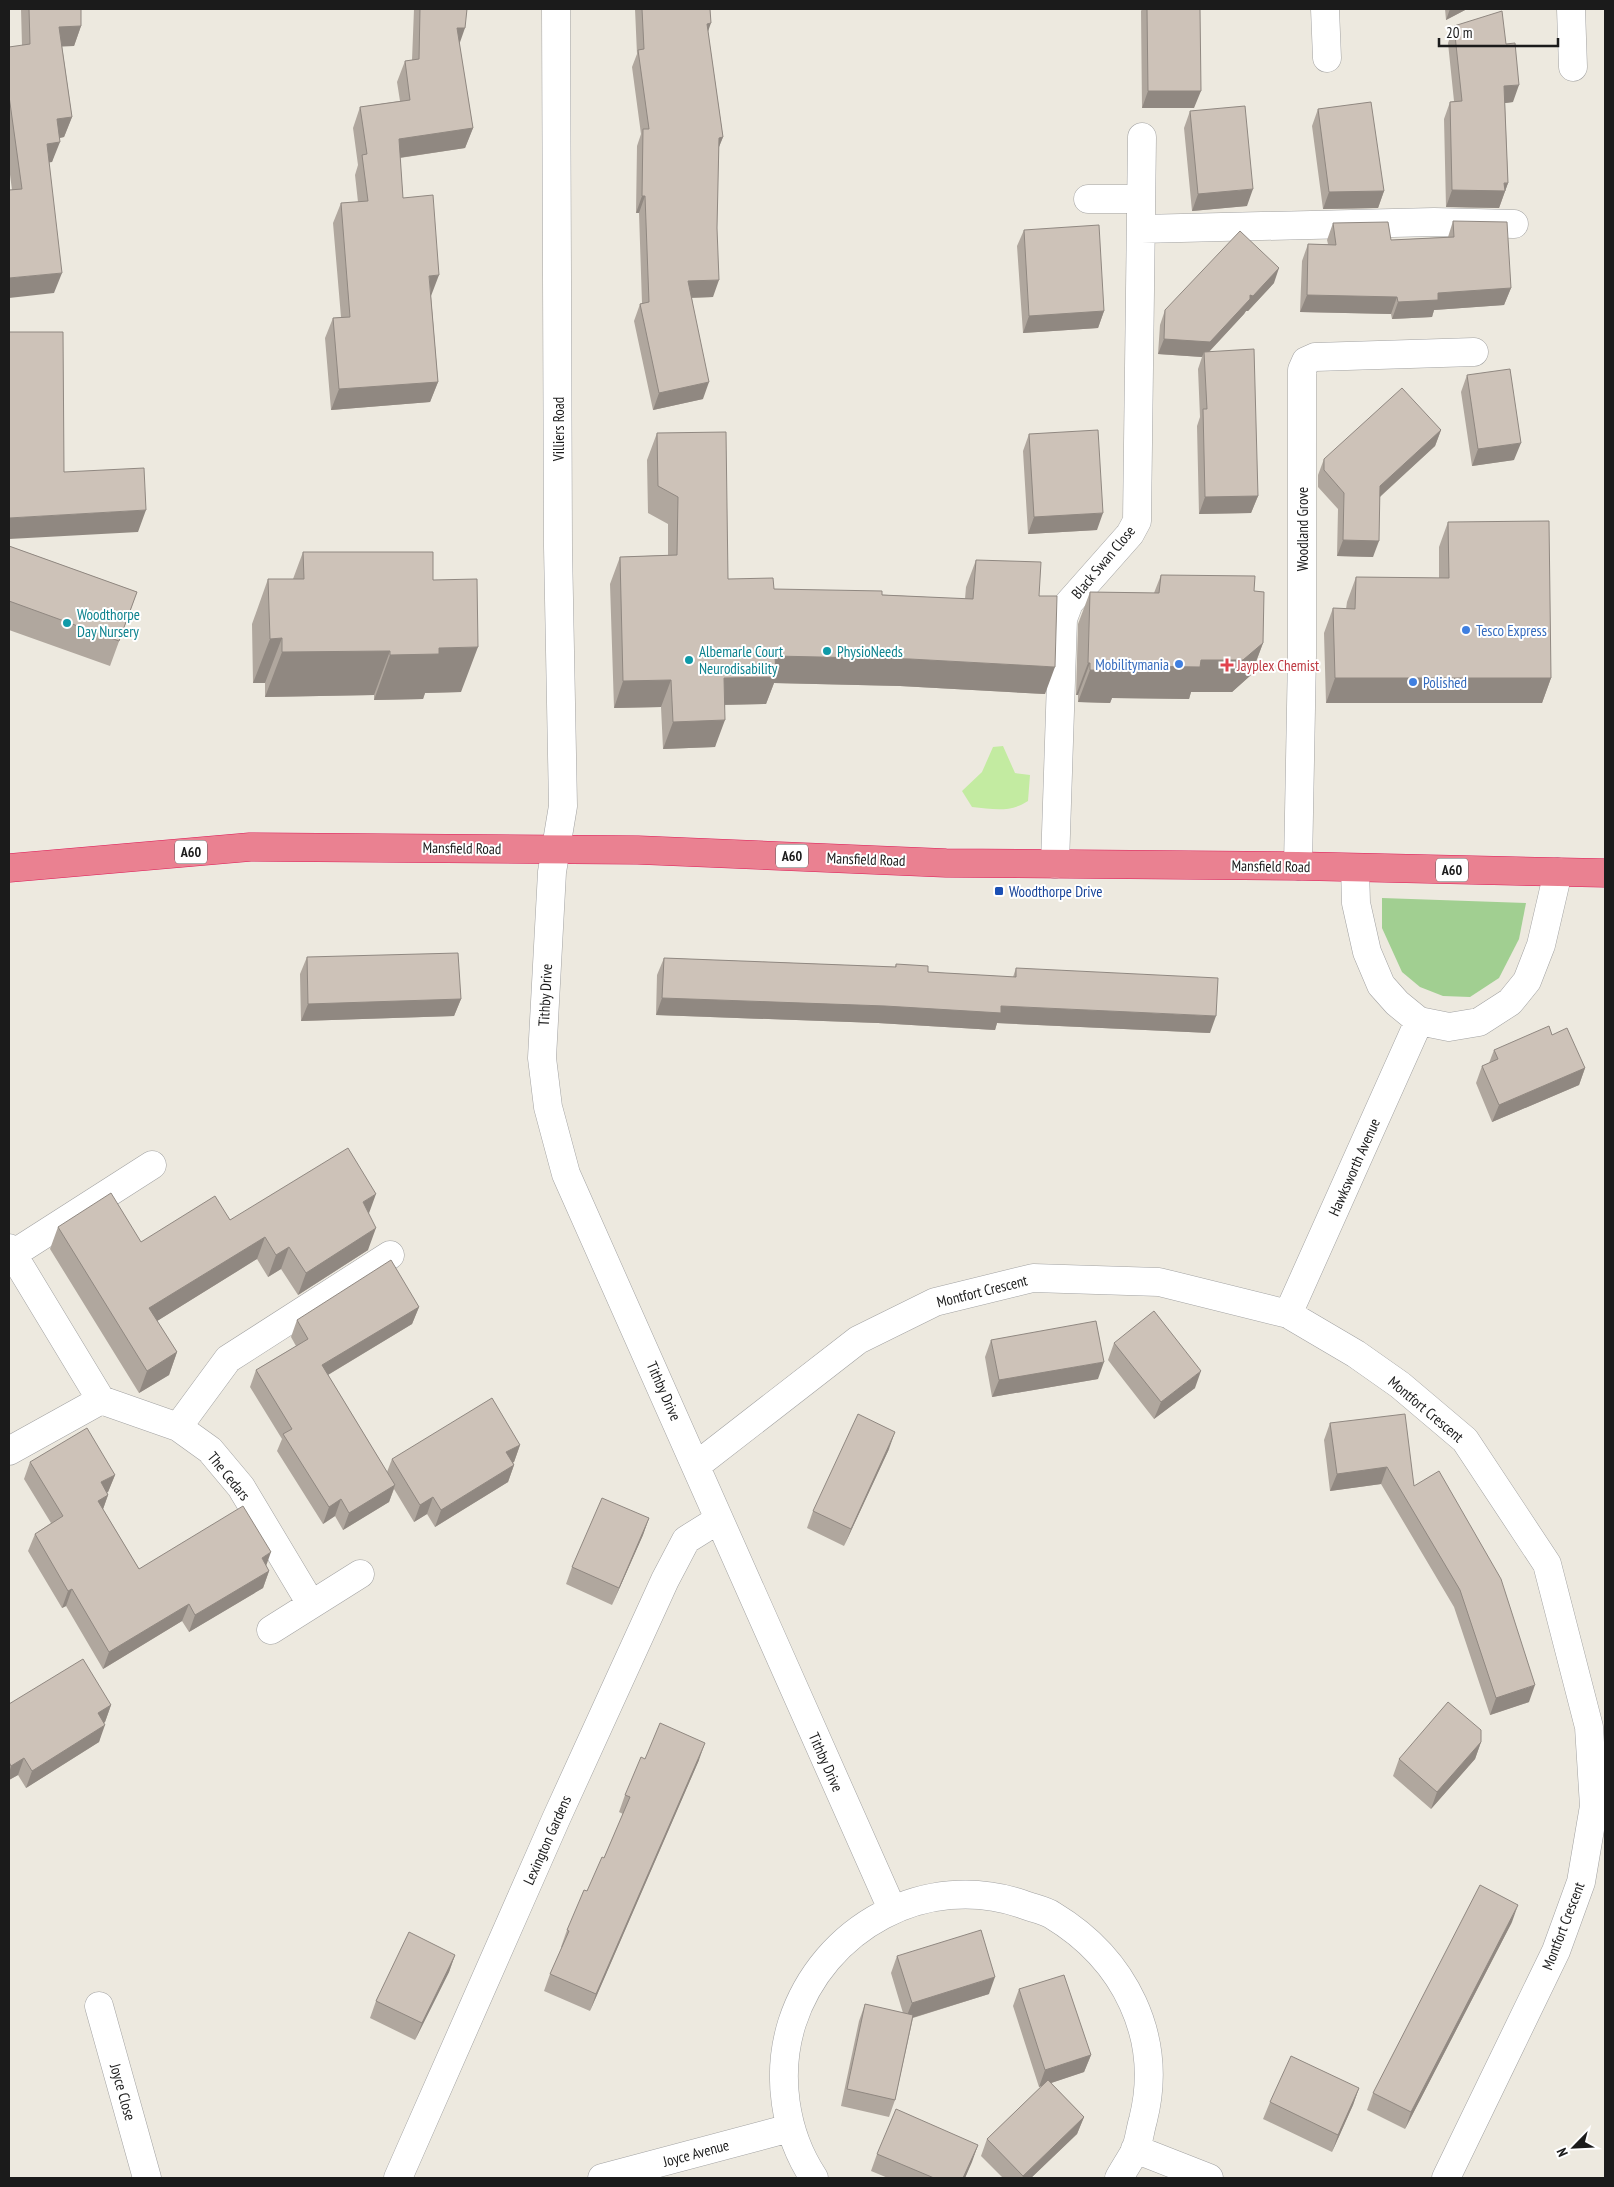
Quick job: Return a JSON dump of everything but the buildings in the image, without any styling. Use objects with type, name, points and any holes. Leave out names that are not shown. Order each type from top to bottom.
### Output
[{"type":"highway","name":"Mansfield Road","points":[[9,868],[250,847],[638,850],[946,863],[1298,866],[1605,873]]},
{"type":"street","name":"Villiers Road","points":[[555,849],[563,806],[558,547],[556,9]]},
{"type":"street","points":[[1325,9],[1328,58]]},
{"type":"street","points":[[1571,9],[1573,67]]},
{"type":"street","name":"Black Swan Close","points":[[1055,864],[1063,619],[1069,603],[1130,534],[1137,521],[1142,137]]},
{"type":"street","points":[[1088,199],[1140,199]]},
{"type":"street","points":[[1141,229],[1434,222],[1514,224]]},
{"type":"street","name":"Woodland Grove","points":[[1298,866],[1302,655],[1302,370],[1306,361],[1315,357],[1474,352]]},
{"type":"street","name":"Tithby Drive","points":[[555,849],[552,872],[542,1058],[548,1107],[566,1174],[697,1465],[718,1520],[892,1909]]},
{"type":"street","points":[[1355,868],[1356,903],[1367,952],[1381,984],[1397,1002],[1419,1021],[1449,1027],[1479,1022],[1510,1002],[1527,981],[1541,946],[1558,872]]},
{"type":"street","name":"Hawksworth Avenue","points":[[1288,1314],[1419,1021]]},
{"type":"street","points":[[9,1451],[101,1400],[11,1251],[152,1165]]},
{"type":"street","points":[[178,1427],[228,1359],[390,1255]]},
{"type":"street","name":"Montfort Crescent","points":[[697,1465],[858,1340],[935,1302],[1033,1278],[1159,1282],[1288,1314],[1356,1354],[1465,1440],[1547,1564],[1597,1726],[1594,1806],[1581,1882],[1556,1951],[1446,2178]]},
{"type":"street","name":"The Cedars","points":[[101,1400],[178,1427],[210,1450],[241,1487],[311,1604]]},
{"type":"street","name":"Lexington Gardens","points":[[398,2178],[556,1819],[665,1580],[686,1540],[718,1520]]},
{"type":"street","points":[[271,1630],[360,1574]]},
{"type":"street","points":[[814,2178],[790,2128],[783,2085],[786,2042],[799,2000],[822,1964],[852,1933],[892,1909],[944,1895],[999,1896],[1051,1914],[1095,1946],[1128,1990],[1147,2042],[1149,2096],[1136,2149],[1119,2178]]},
{"type":"street","name":"Joyce Close","points":[[99,2006],[147,2178]]},
{"type":"street","name":"Joyce Avenue","points":[[602,2178],[790,2128]]},
{"type":"street","points":[[1136,2149],[1209,2178]]},
{"type":"green space","points":[[1003,746],[1015,773],[1030,775],[1028,801],[1008,809],[972,807],[962,791],[982,772],[993,747]]},
{"type":"green space","points":[[1382,898],[1526,903],[1519,939],[1499,978],[1470,997],[1443,996],[1420,987],[1402,972],[1382,928]]},
{"type":"place","name":"Woodthorpe Day Nursery","points":[[67,623]]},
{"type":"place","name":"Tesco Express","points":[[1466,630]]},
{"type":"place","name":"PhysioNeeds","points":[[827,651]]},
{"type":"place","name":"Albemarle Court Neurodisability","points":[[689,660]]},
{"type":"place","name":"Mobilitymania","points":[[1179,664]]},
{"type":"place","name":"Jayplex Chemist","points":[[1227,665]]},
{"type":"place","name":"Polished","points":[[1413,682]]},
{"type":"place","name":"Woodthorpe Drive","points":[[999,891]]}]
